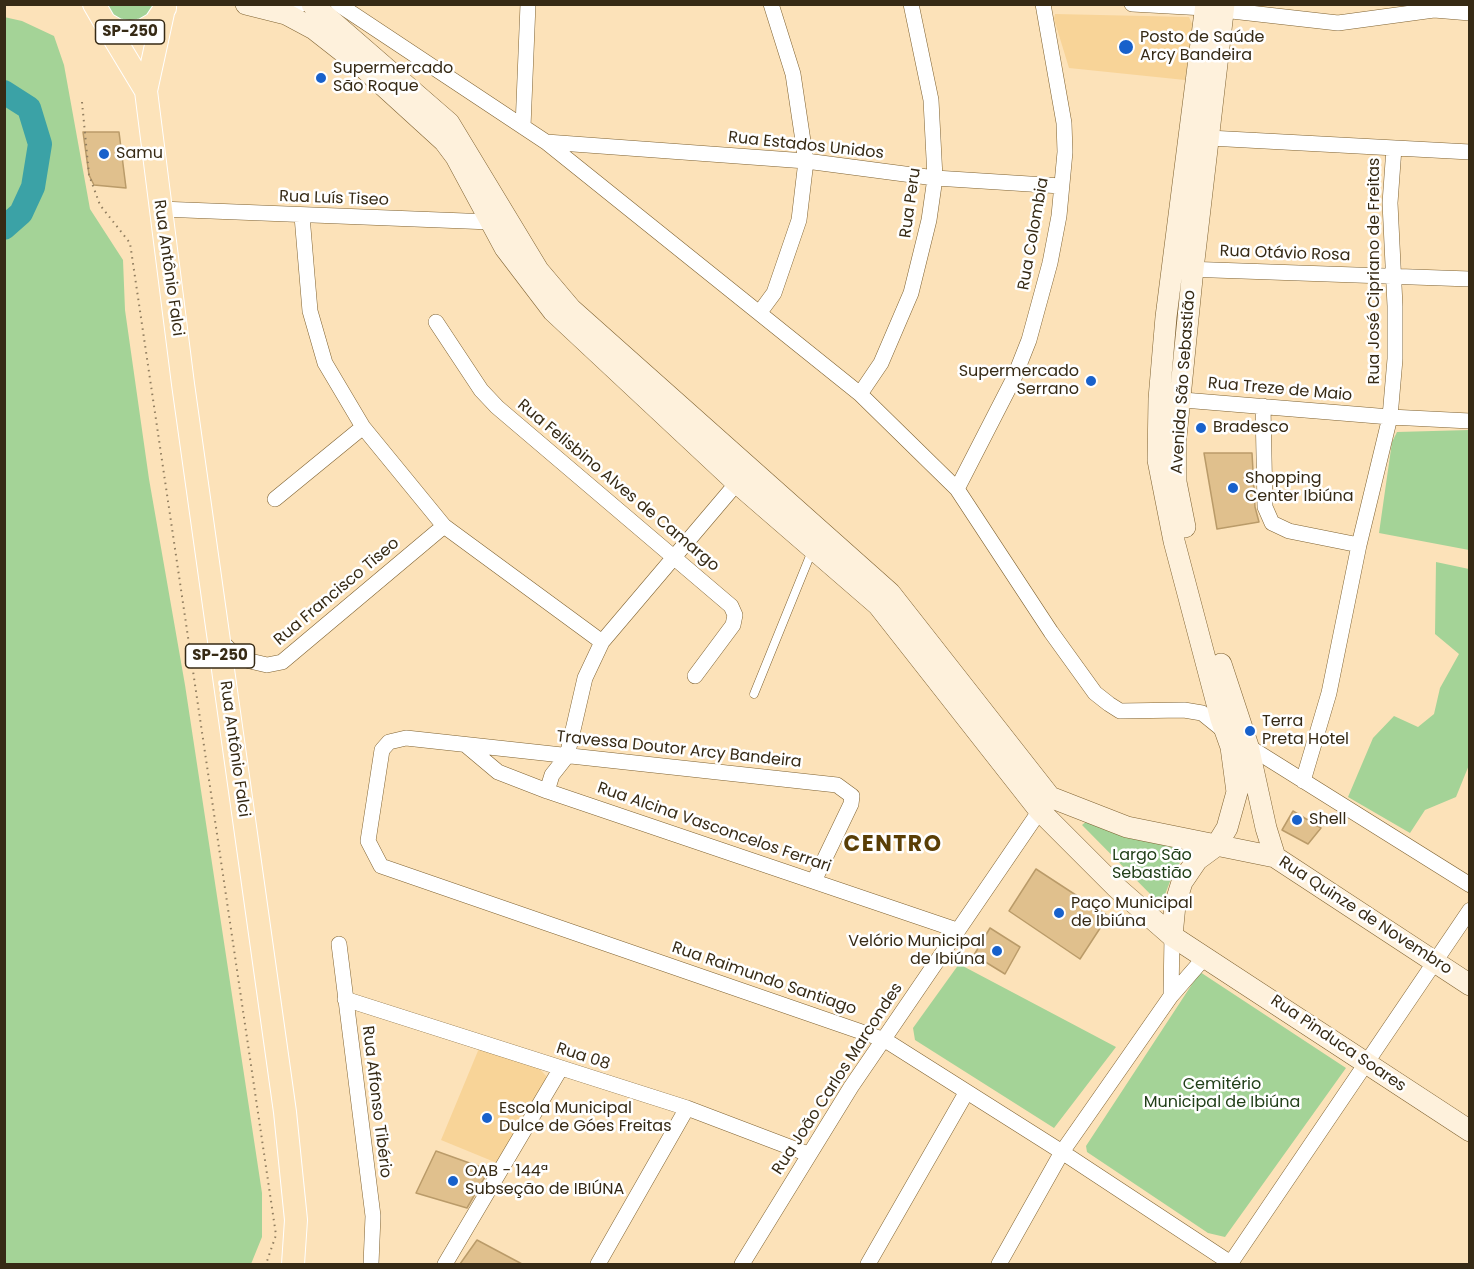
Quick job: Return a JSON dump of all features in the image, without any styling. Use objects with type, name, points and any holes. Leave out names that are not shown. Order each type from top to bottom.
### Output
[{"type":"main road","points":[[246,4],[293,9],[314,29],[365,69],[444,141],[498,219]]},
{"type":"main road","name":"Avenida São Sebastião","points":[[1192,193],[1209,138],[1214,7]]},
{"type":"main road","name":"Avenida São Sebastião","points":[[1214,7],[1182,269],[1169,399],[1167,460],[1174,541],[1236,770],[1237,792],[1227,828],[1216,846]]},
{"type":"main road","points":[[329,8],[449,123],[498,219]]},
{"type":"main road","name":"SP-250","points":[[92,10],[117,30],[130,32],[143,30],[155,23],[165,9]]},
{"type":"main road","name":"Rua Antônio Falci","points":[[165,9],[146,91],[218,638],[285,1112],[296,1220],[293,1264]]},
{"type":"main road","name":"Rua Antônio Falci","points":[[92,10],[146,91]]},
{"type":"main road","name":"Rua Pinduca Soares","points":[[498,219],[571,309],[744,475],[884,599],[1044,803],[1116,887],[1172,936],[1470,1131]]},
{"type":"main road","name":"Avenida São Sebastião","points":[[1167,460],[1176,482],[1195,568],[1225,680],[1248,747],[1266,828],[1275,857]]},
{"type":"main road","name":"Rua Quinze de Novembro","points":[[1044,803],[1127,827],[1275,857],[1470,985]]},
{"type":"main road","points":[[1172,936],[1175,905],[1182,882],[1197,860],[1216,846]]},
{"type":"main road","points":[[285,1264],[296,1220]]},
{"type":"street","points":[[523,127],[528,4]]},
{"type":"street","points":[[760,312],[774,292],[799,220],[806,161],[793,75],[771,4]]},
{"type":"street","name":"Rua Peru","points":[[860,394],[881,363],[911,293],[930,220],[935,178],[931,100],[911,4]]},
{"type":"street","name":"Rua Colombia","points":[[957,489],[1014,378],[1029,340],[1050,262],[1061,186],[1065,123],[1043,4]]},
{"type":"street","points":[[1132,4],[1214,7],[1338,23],[1389,12],[1434,10],[1470,13]]},
{"type":"street","points":[[329,8],[546,142],[860,394],[957,489],[1051,632],[1095,693],[1120,711],[1184,710],[1202,713],[1248,747],[1470,885]]},
{"type":"street","points":[[1209,138],[1470,152]]},
{"type":"street","name":"Rua Estados Unidos","points":[[546,142],[806,161],[935,178],[1061,186]]},
{"type":"street","name":"Rua José Cipriano de Freitas","points":[[1303,780],[1329,693],[1359,545],[1390,417],[1395,359],[1390,203],[1394,148]]},
{"type":"street","name":"Rua Luís Tiseo","points":[[160,209],[302,216],[498,219]]},
{"type":"street","points":[[302,216],[310,311],[324,363],[363,427],[444,526],[602,642]]},
{"type":"street","name":"Rua Otávio Rosa","points":[[1182,269],[1470,279]]},
{"type":"street","name":"Rua Felisbino Alves de Camargo","points":[[436,322],[481,390],[497,407],[731,606],[735,615],[733,625],[695,676]]},
{"type":"street","name":"Rua Treze de Maio","points":[[1169,399],[1390,417],[1470,421]]},
{"type":"street","points":[[1263,406],[1265,507],[1272,523],[1289,531],[1359,545]]},
{"type":"street","points":[[275,499],[363,427]]},
{"type":"street","points":[[547,791],[552,775],[567,756],[585,678],[602,642],[744,475]]},
{"type":"street","name":"Rua Francisco Tiseo","points":[[218,638],[236,655],[250,662],[267,665],[282,662],[444,526]]},
{"type":"street","name":"Travessa Doutor Arcy Bandeira","points":[[406,738],[837,786],[847,790],[852,796],[851,804],[814,881]]},
{"type":"street","name":"Rua Raimundo Santiago","points":[[406,738],[389,742],[382,750],[379,760],[368,841],[381,866],[885,1040],[1062,1152],[1231,1264]]},
{"type":"street","name":"Rua Alcina Vasconcelos Ferrari","points":[[467,746],[498,772],[547,791],[957,930]]},
{"type":"street","name":"Rua João Carlos Marcondes","points":[[742,1264],[808,1154],[1044,803]]},
{"type":"street","points":[[1231,1264],[1470,910]]},
{"type":"street","points":[[1171,996],[1172,936]]},
{"type":"street","name":"Rua Affonso Tibério","points":[[339,945],[373,1216],[371,1264]]},
{"type":"street","points":[[999,1264],[1062,1152],[1171,996],[1205,957]]},
{"type":"street","name":"Rua 08","points":[[345,999],[687,1108],[808,1154]]},
{"type":"street","points":[[445,1264],[561,1068]]},
{"type":"street","points":[[868,1264],[966,1093]]},
{"type":"street","points":[[598,1264],[687,1108]]},
{"type":"lane","points":[[754,694],[817,538]]},
{"type":"path","points":[[82,102],[89,175],[100,205],[130,243],[276,1235],[266,1264]]},
{"type":"shaded area","name":"Posto de Saúde Arcy Bandeira","points":[[1055,14],[1189,17],[1193,26],[1185,80],[1069,68],[1054,19]]},
{"type":"shaded area","name":"Escola Municipal Dulce de Góes Freitas","points":[[480,1046],[538,1067],[547,1077],[497,1163],[441,1140]]},
{"type":"green space","points":[[101,5],[157,5],[145,19],[119,22]]},
{"type":"green space","points":[[4,17],[22,21],[54,36],[64,65],[90,209],[123,260],[125,310],[149,479],[185,685],[262,1193],[262,1237],[251,1264],[5,1264]]},
{"type":"green space","points":[[1469,430],[1469,550],[1379,533],[1392,442],[1397,432]]},
{"type":"green space","points":[[1436,562],[1469,569],[1469,765],[1456,797],[1425,810],[1410,833],[1348,797],[1373,738],[1394,716],[1418,727],[1434,714],[1440,688],[1459,654],[1435,634]]},
{"type":"green space","name":"Largo São Sebastião","points":[[1088,820],[1188,852],[1174,871],[1161,905],[1082,825]]},
{"type":"green space","name":"Cemitério Municipal de Ibiúna","points":[[959,964],[1116,1047],[1054,1128],[915,1040],[913,1028]]},
{"type":"green space","name":"Cemitério Municipal de Ibiúna","points":[[1200,972],[1346,1068],[1225,1237],[1208,1233],[1087,1152],[1086,1146]]},
{"type":"building","name":"Samu","points":[[83,132],[119,132],[126,188],[94,185],[89,175]]},
{"type":"building","name":"Shopping Center Ibiúna","points":[[1204,453],[1252,453],[1255,507],[1259,522],[1217,529]]},
{"type":"building","name":"Shell","points":[[1293,811],[1321,828],[1308,844],[1282,830]]},
{"type":"building","name":"Paço Municipal de Ibiúna","points":[[1036,869],[1108,916],[1080,959],[1009,911]]},
{"type":"building","name":"Velório Municipal de Ibiúna","points":[[990,928],[1020,947],[1005,974],[974,955]]},
{"type":"building","name":"OAB - 144ª Subseção de IBIÚNA","points":[[436,1151],[489,1170],[467,1208],[416,1193]]},
{"type":"building","points":[[477,1240],[522,1264],[460,1264]]},
{"type":"waterway","points":[[4,92],[29,108],[40,144],[33,187],[21,213],[4,228]]},
{"type":"place","name":"Posto de Saúde Arcy Bandeira","points":[[1126,47]]},
{"type":"place","name":"Supermercado São Roque","points":[[321,78]]},
{"type":"place","name":"Samu","points":[[104,154]]},
{"type":"place","name":"Supermercado Serrano","points":[[1091,381]]},
{"type":"place","name":"Bradesco","points":[[1201,428]]},
{"type":"place","name":"Shopping Center Ibiúna","points":[[1233,488]]},
{"type":"place","name":"Terra Preta Hotel","points":[[1250,731]]},
{"type":"place","name":"Shell","points":[[1297,820]]},
{"type":"place","name":"Paço Municipal de Ibiúna","points":[[1059,913]]},
{"type":"place","name":"Velório Municipal de Ibiúna","points":[[997,951]]},
{"type":"place","name":"Escola Municipal Dulce de Góes Freitas","points":[[487,1118]]},
{"type":"place","name":"OAB - 144ª Subseção de IBIÚNA","points":[[453,1181]]},
{"type":"district","name":"CENTRO","points":[[893,845]]}]
